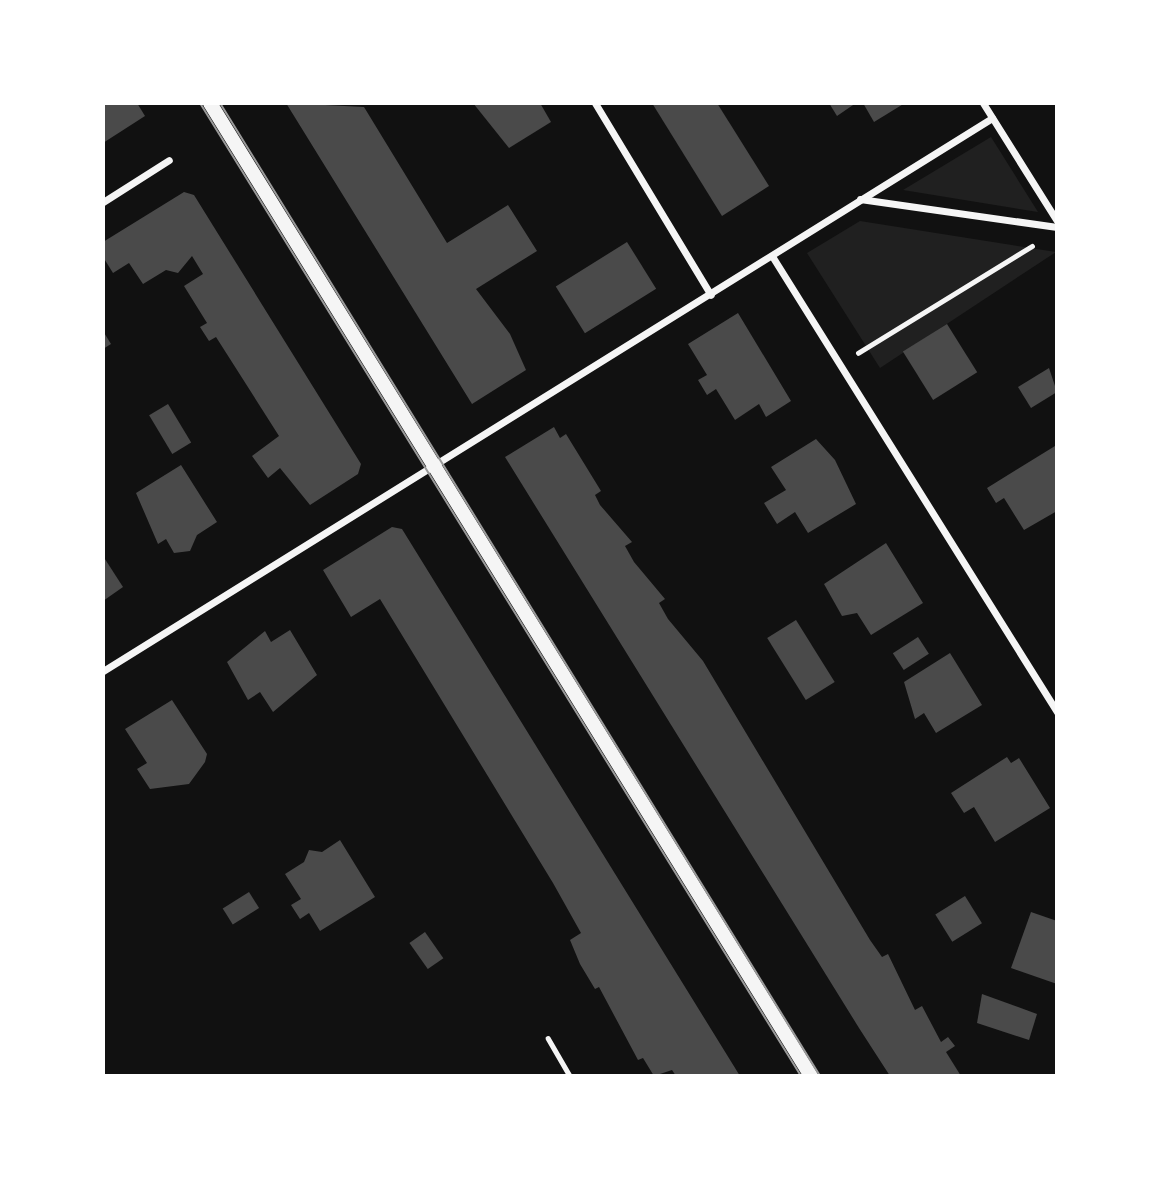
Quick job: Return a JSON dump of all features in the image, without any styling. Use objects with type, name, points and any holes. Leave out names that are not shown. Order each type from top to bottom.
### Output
[{"type":"main road","points":[[210,103],[810,1076]]},
{"type":"street","points":[[595,103],[710,295]]},
{"type":"street","points":[[983,103],[1057,220]]},
{"type":"street","points":[[103,671],[992,118]]},
{"type":"street","points":[[103,202],[169,160]]},
{"type":"street","points":[[859,199],[1057,227]]},
{"type":"street","points":[[772,256],[1057,712]]},
{"type":"path","points":[[841,364],[1045,237]]},
{"type":"path","points":[[548,1038],[570,1076]]},
{"type":"shaded area","points":[[991,137],[1038,212],[903,190]]},
{"type":"shaded area","points":[[860,221],[1056,252],[880,368],[807,253]]},
{"type":"building","points":[[103,103],[137,103],[145,116],[103,143]]},
{"type":"building","points":[[286,103],[364,107],[447,243],[508,205],[537,251],[476,289],[510,334],[526,370],[472,404]]},
{"type":"building","points":[[473,103],[540,103],[551,122],[509,148]]},
{"type":"building","points":[[652,103],[717,103],[769,186],[722,216]]},
{"type":"building","points":[[829,103],[856,103],[837,116]]},
{"type":"building","points":[[863,103],[905,103],[874,122]]},
{"type":"building","points":[[184,192],[194,195],[361,464],[358,474],[310,505],[280,468],[268,478],[252,456],[279,436],[216,337],[209,341],[200,327],[207,323],[184,286],[203,274],[192,256],[178,273],[166,270],[143,284],[129,263],[113,273],[103,257],[103,242]]},
{"type":"building","points":[[627,242],[656,289],[585,333],[556,287]]},
{"type":"building","points":[[738,313],[791,401],[766,417],[759,404],[735,420],[716,389],[707,395],[698,380],[707,375],[688,344]]},
{"type":"building","points":[[947,324],[977,372],[933,400],[903,352]]},
{"type":"building","points":[[103,331],[111,344],[103,349]]},
{"type":"building","points":[[1049,368],[1057,392],[1031,408],[1018,387]]},
{"type":"building","points":[[168,404],[191,443],[172,454],[149,415]]},
{"type":"building","points":[[554,427],[560,438],[566,434],[601,491],[595,495],[600,505],[632,542],[625,546],[634,562],[665,599],[659,603],[668,619],[703,661],[870,940],[882,957],[888,954],[915,1010],[922,1006],[941,1042],[948,1037],[955,1046],[946,1052],[961,1076],[890,1076],[859,1028],[505,457]]},
{"type":"building","points":[[816,439],[835,460],[856,504],[808,533],[795,512],[777,524],[764,503],[786,490],[771,467]]},
{"type":"building","points":[[1055,446],[1057,511],[1024,530],[1004,498],[996,503],[987,488]]},
{"type":"building","points":[[181,465],[217,522],[197,535],[190,551],[174,553],[166,539],[158,544],[136,493]]},
{"type":"building","points":[[392,527],[402,529],[740,1076],[676,1076],[672,1070],[654,1076],[643,1058],[638,1060],[599,987],[595,989],[580,964],[570,940],[581,933],[380,599],[351,617],[323,570]]},
{"type":"building","points":[[886,543],[923,603],[871,635],[857,613],[842,616],[824,584]]},
{"type":"building","points":[[103,556],[123,587],[103,601]]},
{"type":"building","points":[[796,620],[835,682],[806,700],[767,638]]},
{"type":"building","points":[[290,630],[317,675],[273,712],[260,692],[248,700],[227,662],[265,631],[271,642]]},
{"type":"building","points":[[918,637],[929,654],[904,670],[893,653]]},
{"type":"building","points":[[950,653],[982,705],[936,733],[924,713],[915,719],[904,682]]},
{"type":"building","points":[[172,700],[207,754],[205,762],[189,784],[150,789],[137,769],[147,763],[125,729]]},
{"type":"building","points":[[1007,757],[1011,763],[1019,758],[1050,808],[995,842],[974,807],[964,813],[951,793]]},
{"type":"building","points":[[340,840],[375,897],[320,931],[309,913],[300,919],[291,905],[301,899],[285,874],[304,862],[309,850],[322,852]]},
{"type":"building","points":[[249,892],[259,908],[233,925],[223,908]]},
{"type":"building","points":[[965,896],[982,923],[952,942],[935,915]]},
{"type":"building","points":[[1031,912],[1057,921],[1057,984],[1011,968]]},
{"type":"building","points":[[425,932],[443,958],[428,969],[409,943]]},
{"type":"building","points":[[982,994],[1037,1014],[1029,1040],[977,1023]]},
{"type":"tram line","points":[[200,103],[801,1076]]},
{"type":"tram line","points":[[220,103],[820,1076]]}]
